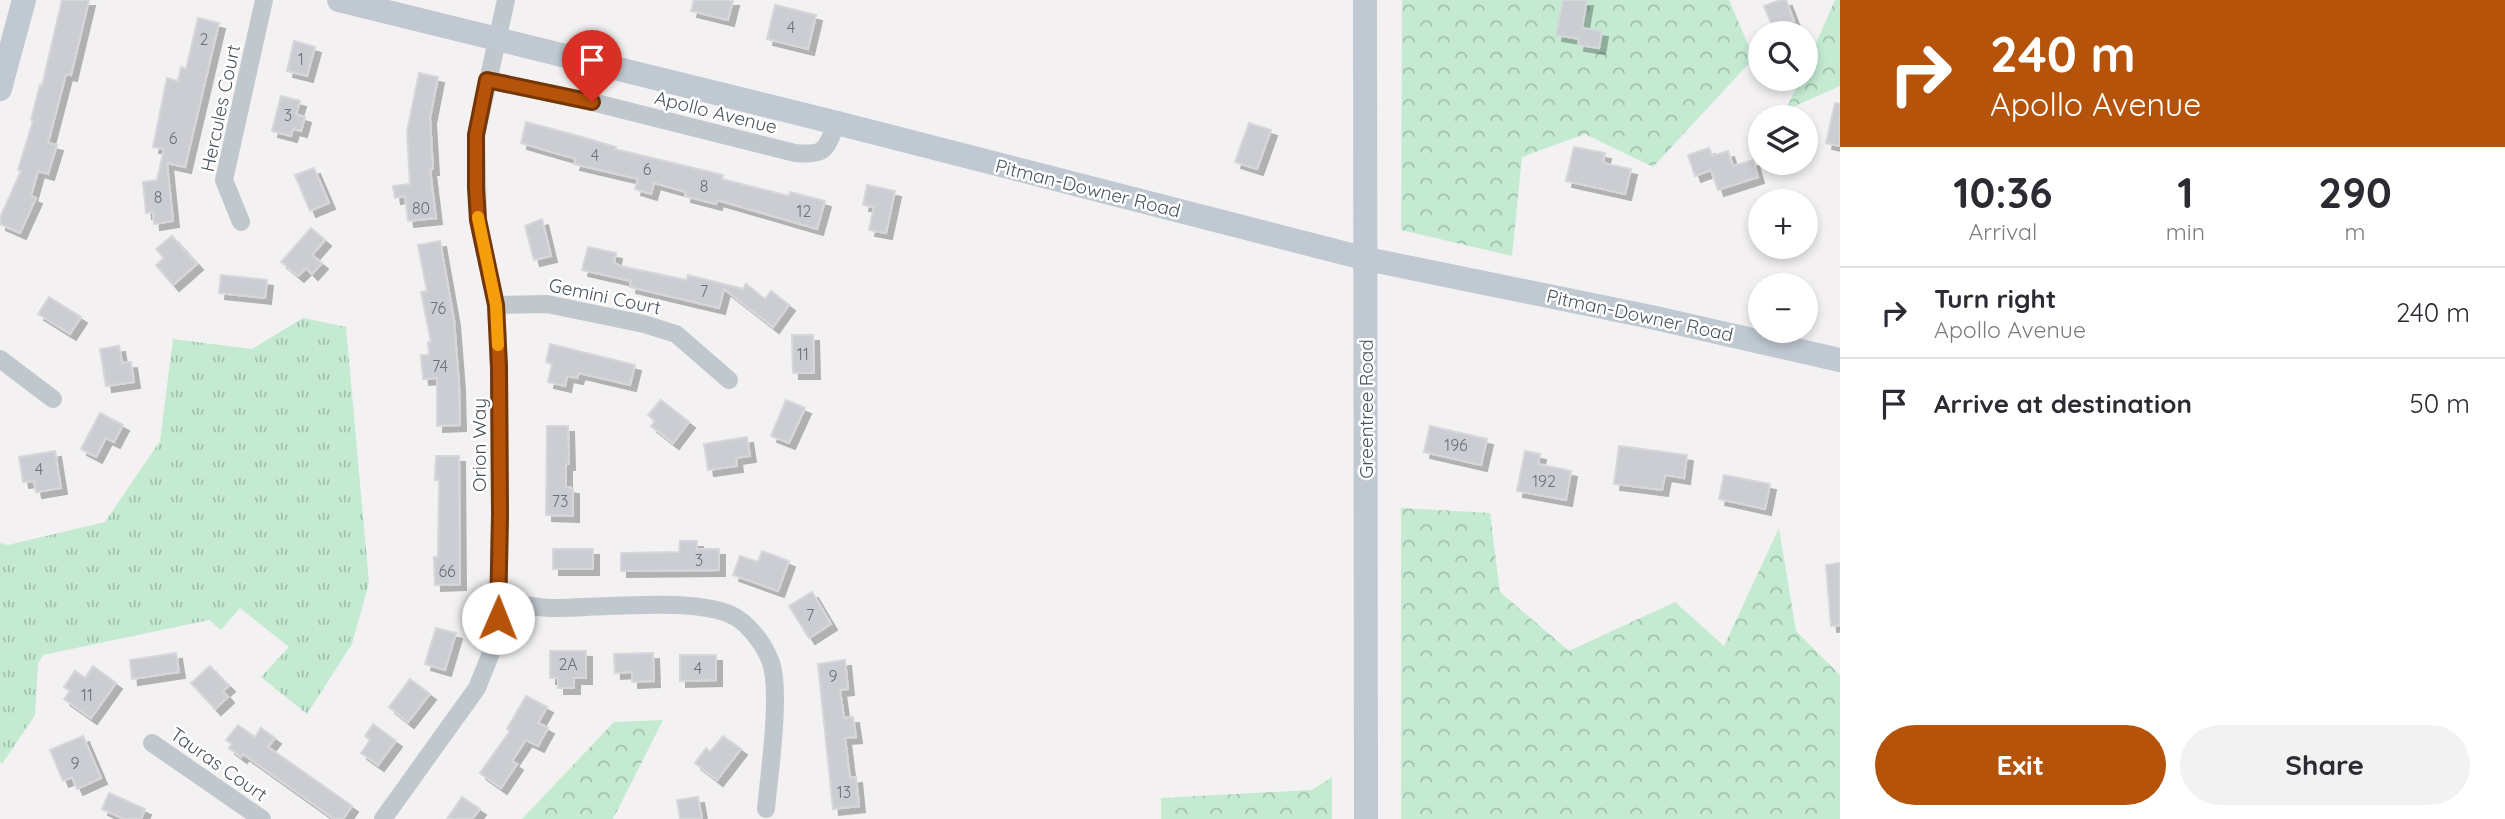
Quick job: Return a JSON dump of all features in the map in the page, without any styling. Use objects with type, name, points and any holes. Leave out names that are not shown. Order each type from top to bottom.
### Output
[{"type":"street","points":[[0,89],[7,35],[24,0]]},
{"type":"street","name":"Hercules Court","points":[[241,222],[224,180],[264,0]]},
{"type":"street","name":"Pitman-Downer Road","points":[[339,0],[838,123],[1367,259],[1614,309],[1840,360]]},
{"type":"street","name":"Orion Way","points":[[383,819],[477,688],[495,643],[500,515],[499,367],[496,305],[478,220],[476,135],[506,0]]},
{"type":"street","name":"Greentree Road","points":[[1365,0],[1366,819]]},
{"type":"street","name":"Apollo Avenue","points":[[487,80],[592,102],[795,153],[813,155],[825,149],[838,123]]},
{"type":"street","name":"Gemini Court","points":[[496,305],[547,304],[644,324],[676,334],[729,380]]},
{"type":"street","points":[[0,359],[52,399]]},
{"type":"street","points":[[498,602],[551,608],[690,607],[714,610],[736,618],[756,636],[771,661],[775,696],[766,809]]},
{"type":"street","name":"Tauras Court","points":[[152,743],[262,819]]},
{"type":"green space","points":[[1402,0],[1729,0],[1748,44],[1748,64],[1653,167],[1585,134],[1522,157],[1512,256],[1401,230]]},
{"type":"green space","points":[[1835,0],[1840,0],[1840,86],[1797,105],[1788,105],[1795,91],[1818,91],[1818,39]]},
{"type":"green space","points":[[303,318],[346,327],[369,583],[352,644],[307,714],[261,677],[289,647],[240,608],[221,630],[209,620],[43,655],[38,664],[35,715],[2,764],[0,543],[8,545],[105,522],[160,441],[173,339],[252,349]]},
{"type":"green space","points":[[1401,508],[1490,513],[1500,592],[1569,651],[1675,602],[1724,646],[1779,528],[1796,631],[1840,675],[1840,819],[1401,819]]},
{"type":"green space","points":[[663,720],[613,819],[522,819],[614,722]]},
{"type":"green space","points":[[1332,777],[1332,819],[1161,819],[1161,798],[1312,790]]},
{"type":"building","points":[[62,0],[89,0],[71,75],[66,74],[48,143],[57,145],[48,174],[38,171],[31,196],[36,198],[20,233],[0,224],[0,218],[21,171],[18,170],[33,121],[31,120],[40,85],[42,86]]},
{"type":"building","points":[[694,0],[733,0],[728,20],[691,11]]},
{"type":"building","points":[[1563,0],[1587,0],[1582,28],[1602,31],[1599,48],[1578,45],[1579,39],[1556,35]]},
{"type":"building","points":[[1786,0],[1794,21],[1770,21],[1764,6]]},
{"type":"building","points":[[775,5],[816,15],[808,49],[767,39]]},
{"type":"building","points":[[198,18],[219,23],[185,167],[167,163],[173,221],[154,224],[153,212],[146,213],[143,182],[157,180],[164,149],[153,147],[167,78],[178,81],[181,67],[186,69]]},
{"type":"building","points":[[294,41],[315,47],[307,76],[287,71]]},
{"type":"building","points":[[419,73],[438,77],[430,118],[433,169],[430,169],[436,218],[408,221],[405,196],[395,198],[393,186],[410,184],[407,132]]},
{"type":"building","points":[[281,96],[300,101],[296,114],[305,117],[301,131],[293,129],[291,136],[272,131]]},
{"type":"building","points":[[1835,103],[1840,104],[1840,146],[1826,143]]},
{"type":"building","points":[[526,122],[616,147],[615,149],[723,175],[722,179],[789,196],[790,192],[825,201],[817,229],[717,200],[716,204],[685,196],[686,192],[654,183],[651,194],[635,189],[638,179],[574,164],[576,159],[521,143]]},
{"type":"building","points":[[1249,123],[1271,130],[1257,169],[1235,162]]},
{"type":"building","points":[[1574,147],[1605,153],[1603,163],[1631,169],[1625,194],[1566,181]]},
{"type":"building","points":[[1709,148],[1712,156],[1728,151],[1733,166],[1748,162],[1748,175],[1758,177],[1718,190],[1711,170],[1695,176],[1688,155]]},
{"type":"building","points":[[314,168],[329,203],[310,211],[295,175]]},
{"type":"building","points":[[867,185],[895,191],[886,233],[869,230],[874,207],[863,205]]},
{"type":"building","points":[[542,219],[551,256],[534,260],[525,226]]},
{"type":"building","points":[[311,228],[325,240],[312,255],[322,263],[312,274],[306,268],[298,276],[281,262]]},
{"type":"building","points":[[172,236],[197,264],[173,285],[156,265],[164,258],[156,249]]},
{"type":"building","points":[[440,241],[454,320],[460,425],[437,426],[437,378],[423,379],[421,355],[429,355],[428,342],[431,342],[421,292],[427,291],[418,245]]},
{"type":"building","points":[[588,247],[616,253],[614,263],[620,266],[687,280],[688,275],[743,289],[746,284],[765,299],[771,291],[789,305],[773,327],[724,289],[719,308],[630,287],[631,281],[582,270]]},
{"type":"building","points":[[221,275],[267,280],[265,298],[219,293]]},
{"type":"building","points":[[49,297],[81,317],[70,334],[38,314]]},
{"type":"building","points":[[792,335],[813,335],[814,373],[793,373]]},
{"type":"building","points":[[550,344],[635,365],[630,385],[579,373],[577,378],[567,376],[565,386],[548,382],[552,364],[546,362]]},
{"type":"building","points":[[119,346],[122,363],[131,362],[134,382],[106,386],[100,349]]},
{"type":"building","points":[[661,400],[689,422],[673,443],[651,426],[655,421],[648,415]]},
{"type":"building","points":[[786,400],[805,408],[789,443],[771,436]]},
{"type":"building","points":[[100,413],[123,425],[114,442],[106,438],[96,457],[81,449]]},
{"type":"building","points":[[547,426],[568,426],[569,464],[566,464],[566,487],[573,488],[573,516],[546,515]]},
{"type":"building","points":[[1430,426],[1487,439],[1481,465],[1424,452]]},
{"type":"building","points":[[747,437],[750,456],[736,458],[737,466],[708,470],[704,444]]},
{"type":"building","points":[[1619,446],[1687,455],[1684,478],[1665,475],[1662,490],[1614,484]]},
{"type":"building","points":[[55,451],[61,488],[36,492],[34,481],[23,482],[19,457]]},
{"type":"building","points":[[1525,451],[1540,454],[1538,464],[1571,471],[1566,500],[1517,491]]},
{"type":"building","points":[[436,456],[459,456],[460,584],[435,585],[439,480],[435,480]]},
{"type":"building","points":[[1724,475],[1770,484],[1765,509],[1719,499]]},
{"type":"building","points":[[680,541],[697,541],[697,549],[719,549],[719,570],[621,571],[621,553],[679,552]]},
{"type":"building","points":[[553,549],[593,549],[593,569],[553,569]]},
{"type":"building","points":[[762,551],[789,561],[778,591],[733,575],[740,556],[758,562]]},
{"type":"building","points":[[1840,563],[1840,625],[1831,626],[1826,565]]},
{"type":"building","points":[[812,592],[831,624],[809,638],[789,606]]},
{"type":"building","points":[[436,628],[456,633],[445,670],[425,664]]},
{"type":"building","points":[[550,651],[586,651],[586,678],[574,678],[574,688],[558,688],[558,678],[550,678]]},
{"type":"building","points":[[176,653],[179,672],[132,679],[130,660]]},
{"type":"building","points":[[653,653],[654,681],[632,682],[632,672],[615,673],[614,654]]},
{"type":"building","points":[[680,655],[716,655],[716,680],[680,681]]},
{"type":"building","points":[[845,660],[848,689],[840,690],[844,718],[853,717],[856,737],[845,738],[850,778],[856,777],[859,806],[833,809],[818,664]]},
{"type":"building","points":[[93,666],[116,683],[91,718],[64,699],[70,691],[64,687],[75,671],[85,678]]},
{"type":"building","points":[[210,666],[229,686],[223,691],[228,697],[215,709],[191,683]]},
{"type":"building","points":[[410,679],[430,694],[408,722],[389,707]]},
{"type":"building","points":[[526,696],[547,707],[538,723],[548,728],[538,746],[526,740],[512,761],[517,764],[501,788],[480,773],[510,731],[507,729]]},
{"type":"building","points":[[373,724],[396,741],[378,765],[361,753],[370,740],[365,736]]},
{"type":"building","points":[[238,725],[255,737],[261,728],[275,738],[268,747],[352,806],[343,819],[334,819],[243,754],[241,757],[229,748],[232,744],[226,740]]},
{"type":"building","points":[[83,736],[101,778],[77,789],[72,777],[63,781],[50,750]]},
{"type":"building","points":[[723,736],[741,749],[717,780],[695,763],[706,748],[710,752]]},
{"type":"building","points":[[109,793],[145,809],[141,819],[124,819],[102,809]]},
{"type":"building","points":[[462,797],[480,809],[472,819],[447,819]]},
{"type":"building","points":[[698,797],[702,819],[680,819],[677,800]]},
{"type":"slow traffic","points":[[478,217],[496,305],[498,345]]},
{"type":"route","points":[[498,618],[499,367],[496,305],[478,220],[476,135],[487,80],[592,102]]}]
